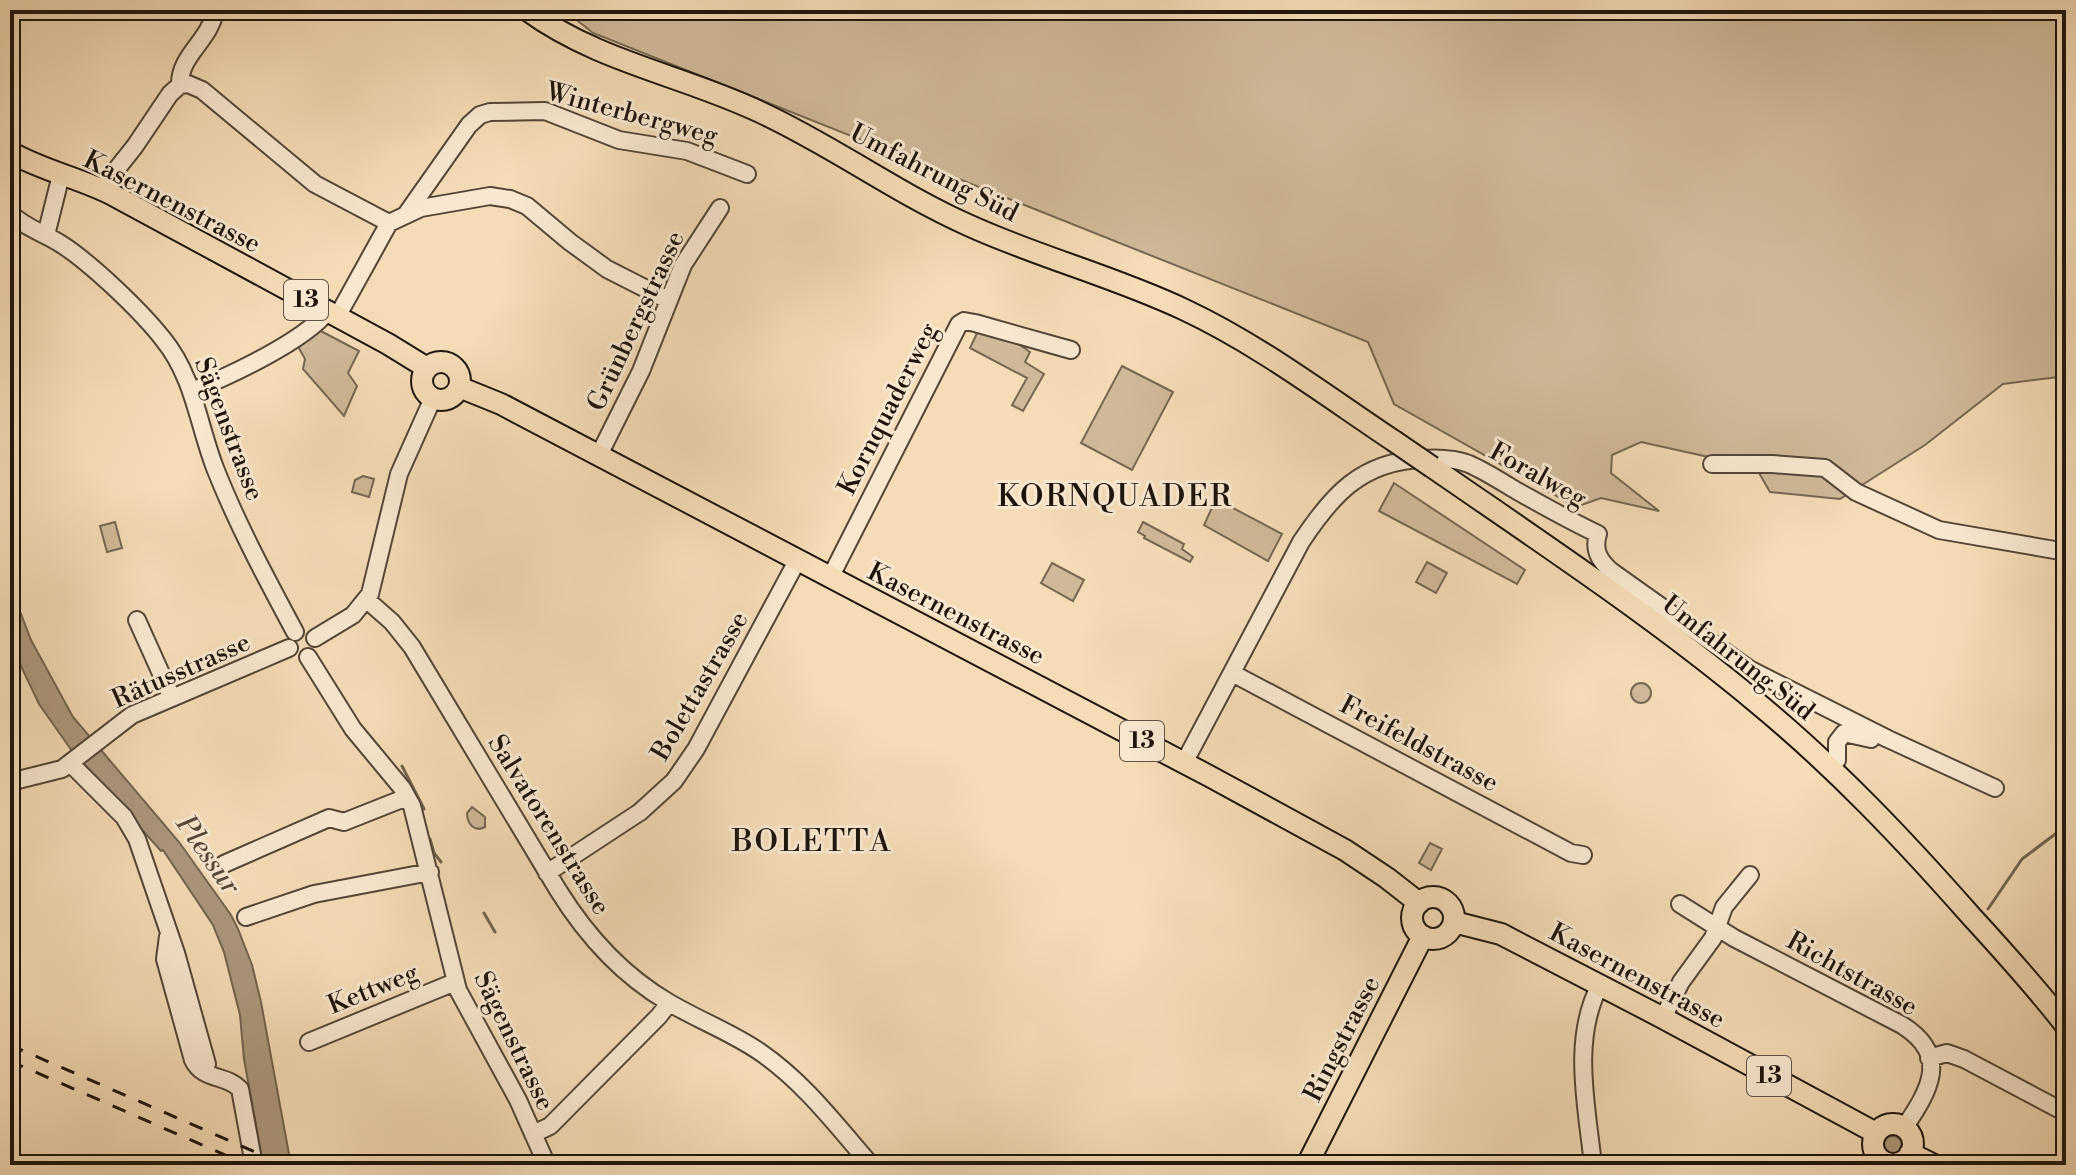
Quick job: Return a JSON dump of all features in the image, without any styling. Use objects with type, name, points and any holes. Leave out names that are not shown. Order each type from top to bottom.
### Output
[{"type":"main road","name":"Umfahrung Süd","points":[[527,10],[606,55],[723,97],[793,128],[906,194],[968,225],[1184,309],[1293,373],[1680,642],[1754,700],[1852,788],[2022,969],[2066,1026]]},
{"type":"main road","name":"13","points":[[10,152],[61,175]]},
{"type":"main road","name":"Kasernenstrasse","points":[[61,175],[101,189],[427,368]]},
{"type":"main road","points":[[438,362],[452,365],[459,374],[459,387],[449,398],[433,398],[423,385],[427,368],[438,362]]},
{"type":"main road","name":"Kasernenstrasse","points":[[459,387],[501,404],[1184,763],[1354,856],[1419,903]]},
{"type":"main road","points":[[1432,898],[1446,902],[1451,908],[1454,922],[1449,932],[1440,938],[1423,936],[1414,927],[1413,914],[1419,903],[1432,898]]},
{"type":"main road","name":"Kasernenstrasse","points":[[1454,922],[1501,934],[1876,1133]]},
{"type":"main road","name":"Umfahrung Süd","points":[[1980,926],[2066,1045]]},
{"type":"main road","name":"Ringstrasse","points":[[1307,1165],[1423,936]]},
{"type":"main road","points":[[1892,1124],[1904,1128],[1912,1142],[1910,1153],[1897,1164],[1876,1162],[1873,1146],[1876,1133],[1892,1124]]},
{"type":"main road","points":[[1910,1153],[1934,1165]]},
{"type":"street","points":[[101,189],[170,94],[180,85],[182,68],[212,26],[215,10]]},
{"type":"street","points":[[180,85],[193,85],[210,95],[315,184],[389,223]]},
{"type":"street","name":"Winterbergweg","points":[[407,213],[469,125],[480,115],[496,111],[550,112],[619,140],[687,151],[747,174]]},
{"type":"street","points":[[46,235],[61,175]]},
{"type":"street","points":[[192,391],[259,360],[332,314],[389,223],[407,213],[485,197],[514,200],[532,209],[564,238],[607,269],[668,300]]},
{"type":"street","name":"Grünbergstrasse","points":[[599,455],[641,371],[685,260],[720,208]]},
{"type":"street","name":"Sägenstrasse","points":[[10,213],[77,256],[152,325],[173,352],[192,391],[213,463],[225,491],[295,632]]},
{"type":"street","name":"Kornquaderweg","points":[[830,578],[959,324],[964,321],[975,323],[1071,350]]},
{"type":"street","points":[[315,638],[353,615],[367,600],[399,474],[433,398]]},
{"type":"street","name":"Foralweg","points":[[1184,763],[1301,542],[1319,516],[1362,474],[1381,465],[1404,460],[1438,458],[1468,464],[1598,534],[1595,545],[1598,555],[1611,571],[1720,651],[1769,680],[1995,788]]},
{"type":"street","points":[[1712,464],[1825,468],[1856,492],[1939,530],[2066,552]]},
{"type":"street","name":"Bolettastrasse","points":[[547,873],[640,812],[674,781],[697,747],[797,561]]},
{"type":"street","name":"Salvatorenstrasse","points":[[367,600],[405,638],[547,873],[597,943],[632,977],[669,1003],[736,1036],[775,1063],[813,1098],[871,1165]]},
{"type":"street","points":[[137,620],[172,698]]},
{"type":"street","points":[[306,630],[315,638],[315,648],[308,657],[297,657],[289,648],[289,639],[295,632],[306,630]]},
{"type":"street","name":"Rätusstrasse","points":[[10,782],[56,771],[128,718],[289,648]]},
{"type":"street","name":"Sägenstrasse","points":[[308,657],[358,736],[407,797],[430,872],[455,982],[518,1100],[547,1165]]},
{"type":"street","name":"Freifeldstrasse","points":[[1232,673],[1571,853],[1583,855]]},
{"type":"street","points":[[1837,760],[1837,742],[1844,733],[1884,743],[1888,739]]},
{"type":"street","points":[[72,762],[124,817],[142,849],[176,953],[207,1064]]},
{"type":"street","points":[[224,864],[329,818],[344,822],[407,797]]},
{"type":"street","points":[[246,917],[314,894],[430,872]]},
{"type":"street","points":[[1663,1018],[1681,982],[1713,938],[1724,907],[1750,875]]},
{"type":"street","points":[[1680,904],[1716,928]]},
{"type":"street","name":"Richtstrasse","points":[[1716,928],[1907,1028],[1920,1041],[1929,1058]]},
{"type":"street","points":[[168,935],[165,959],[193,1060],[202,1072],[232,1082],[240,1089],[254,1165]]},
{"type":"street","points":[[2022,969],[2038,979],[2066,1011]]},
{"type":"street","name":"Kettweg","points":[[309,1042],[455,982]]},
{"type":"street","points":[[1593,1165],[1584,1042],[1587,1019],[1600,985]]},
{"type":"street","points":[[533,1134],[550,1126],[669,1003]]},
{"type":"street","points":[[1904,1128],[1928,1090],[1932,1068],[1929,1058],[1947,1053],[2066,1113]]},
{"type":"shaded area","points":[[564,10],[2066,10],[2066,376],[2003,384],[1925,445],[1840,499],[1770,492],[1751,459],[1704,456],[1641,442],[1612,455],[1611,473],[1659,511],[1601,498],[1576,507],[1394,404],[1368,342],[593,33]]},
{"type":"shaded area","points":[[317,329],[359,351],[348,373],[357,386],[344,416],[303,369],[305,359],[296,343]]},
{"type":"shaded area","points":[[979,329],[1009,337],[1030,352],[1025,362],[1044,374],[1023,411],[1012,405],[1027,378],[970,348]]},
{"type":"shaded area","points":[[1122,366],[1173,392],[1132,470],[1081,443]]},
{"type":"shaded area","points":[[363,476],[374,479],[369,497],[352,492],[355,480]]},
{"type":"shaded area","points":[[1394,483],[1525,570],[1517,584],[1379,511]]},
{"type":"shaded area","points":[[1216,499],[1282,534],[1268,561],[1204,525]]},
{"type":"shaded area","points":[[115,522],[122,548],[107,552],[100,526]]},
{"type":"shaded area","points":[[1143,522],[1184,544],[1182,549],[1193,557],[1190,562],[1144,538],[1138,532]]},
{"type":"shaded area","points":[[1427,562],[1447,573],[1436,593],[1416,582]]},
{"type":"shaded area","points":[[1052,563],[1084,580],[1073,601],[1041,583]]},
{"type":"shaded area","points":[[10,585],[31,640],[73,717],[179,842],[238,929],[252,965],[261,1002],[291,1165],[263,1165],[244,1059],[240,1015],[224,952],[213,925],[163,850],[72,751],[39,704],[10,643]]},
{"type":"shaded area","points":[[1641,683],[1648,686],[1651,693],[1648,700],[1641,703],[1634,700],[1631,693],[1634,686]]},
{"type":"shaded area","points":[[472,807],[485,817],[485,827],[474,828],[468,820],[467,813]]},
{"type":"shaded area","points":[[1430,843],[1442,849],[1431,870],[1419,863]]},
{"type":"shaded area","points":[[1889,1136],[1897,1136],[1902,1145],[1900,1152],[1889,1154],[1884,1149],[1884,1141]]},
{"type":"waterway","points":[[402,766],[424,809]]},
{"type":"waterway","points":[[1988,909],[2022,859],[2066,826]]},
{"type":"waterway","points":[[430,839],[434,853],[441,862]]},
{"type":"waterway","points":[[484,913],[495,932]]},
{"type":"railway","points":[[10,1045],[285,1165]]},
{"type":"railway","points":[[10,1061],[248,1165]]},
{"type":"district","name":"KORNQUADER","points":[[1115,497]]},
{"type":"district","name":"BOLETTA","points":[[812,842]]},
{"type":"water label","name":"Plessur","points":[[208,855]]}]
